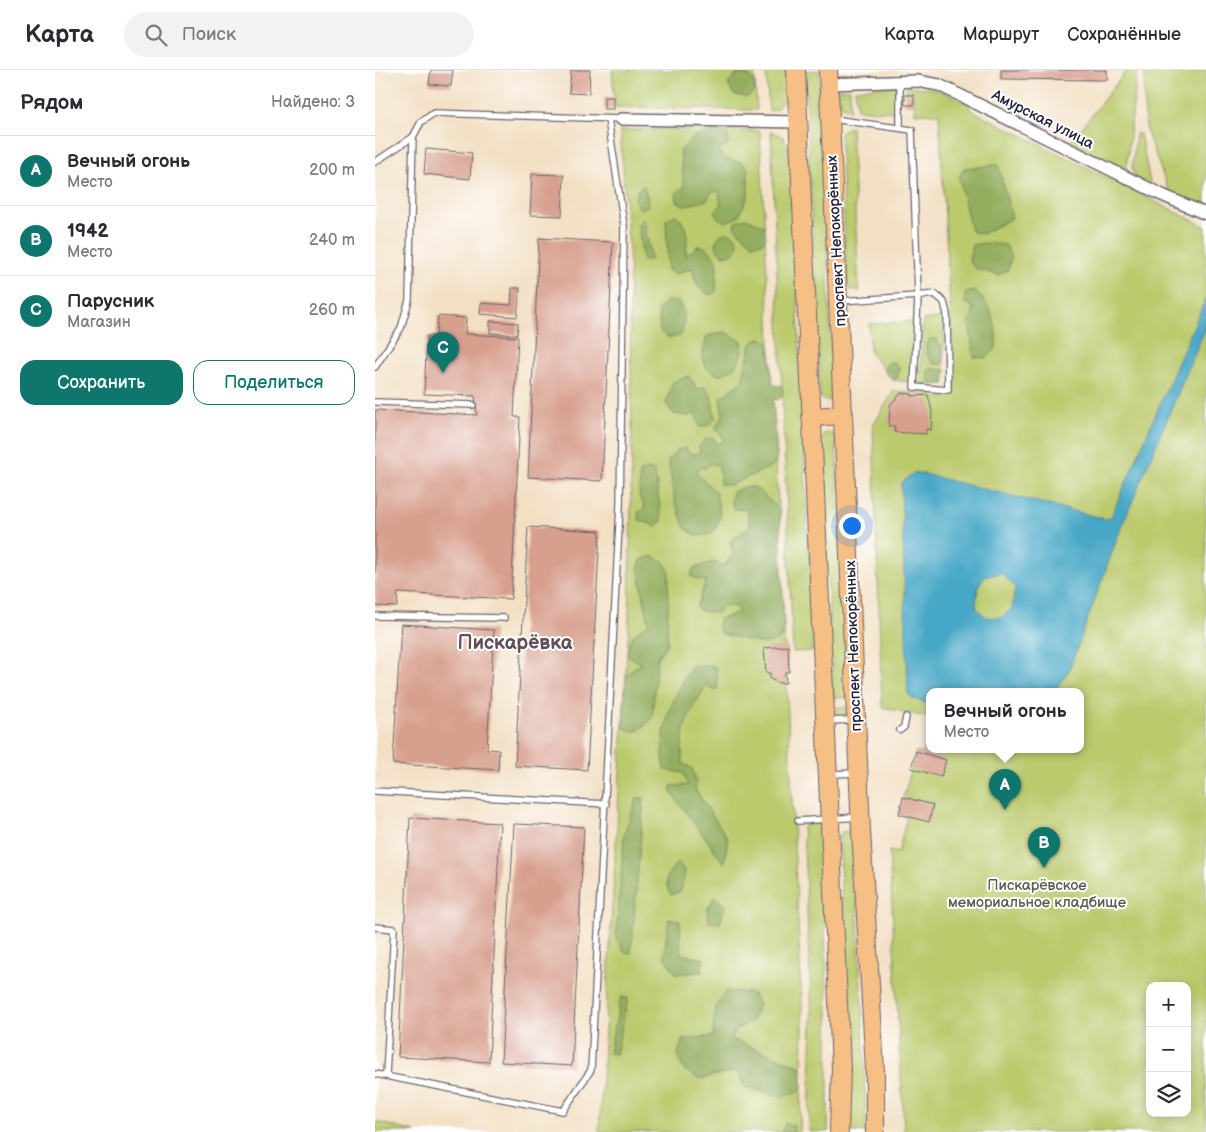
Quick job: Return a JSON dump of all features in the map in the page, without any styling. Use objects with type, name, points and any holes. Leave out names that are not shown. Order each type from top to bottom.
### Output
[{"type":"main road","name":"проспект Непокорённых","points":[[795,70],[841,1068],[839,1132]]},
{"type":"main road","name":"проспект Непокорённых","points":[[828,77],[856,720],[875,1070],[875,1132]]},
{"type":"main road","points":[[811,417],[844,415]]},
{"type":"street","name":"Амурская улица","points":[[828,77],[900,82],[917,81],[939,85],[1162,195],[1206,214]]},
{"type":"street","points":[[621,119],[798,122]]},
{"type":"lane","points":[[900,82],[900,127]]},
{"type":"lane","points":[[375,367],[401,328],[409,300],[413,138],[421,122],[433,112],[621,119]]},
{"type":"lane","points":[[830,118],[911,130],[919,296],[914,387],[948,390],[947,314],[943,302],[935,294],[919,296],[838,301]]},
{"type":"lane","points":[[375,1074],[563,1112],[591,1070],[620,506],[624,226],[608,119]]},
{"type":"lane","points":[[375,162],[413,138]]},
{"type":"lane","points":[[375,402],[473,405]]},
{"type":"lane","points":[[375,616],[505,618]]},
{"type":"lane","points":[[899,730],[904,727],[906,717]]},
{"type":"lane","points":[[824,721],[856,720]]},
{"type":"lane","points":[[827,774],[859,773]]},
{"type":"lane","points":[[375,790],[606,804]]},
{"type":"lane","points":[[798,821],[861,817]]},
{"type":"lane","points":[[375,927],[394,929],[386,1075]]},
{"type":"green space","points":[[612,70],[754,70],[757,110],[615,107]]},
{"type":"green space","points":[[766,70],[786,70],[786,98],[776,109],[769,111]]},
{"type":"green space","points":[[805,70],[819,70],[833,393],[832,398],[827,401],[822,399],[820,394]]},
{"type":"green space","points":[[1127,70],[1137,70],[1126,171],[1069,144]]},
{"type":"green space","points":[[1145,70],[1206,70],[1206,213],[1171,197],[1146,130],[1144,103]]},
{"type":"green space","points":[[746,74],[755,81],[754,92],[747,97],[734,95],[728,84],[735,75]]},
{"type":"green space","points":[[896,85],[895,112],[857,109],[855,89]]},
{"type":"green space","name":"Пискарёвское мемориальное кладбище","points":[[907,86],[937,89],[972,105],[969,109],[1206,227],[1206,1132],[904,1132],[889,851],[898,853],[907,816],[899,814],[916,751],[923,753],[926,741],[926,753],[1084,753],[1084,688],[926,688],[926,717],[882,707],[873,425],[894,391],[934,393],[934,398],[944,398],[944,394],[955,394],[939,114],[915,113],[914,96],[906,95]]},
{"type":"green space","points":[[838,89],[850,89],[850,110],[841,105]]},
{"type":"green space","points":[[851,127],[859,291],[851,290],[847,285],[840,133]]},
{"type":"green space","points":[[724,129],[728,135],[729,143],[719,150],[724,159],[743,163],[748,169],[748,197],[738,217],[725,222],[718,218],[715,211],[721,205],[719,191],[711,192],[707,200],[684,206],[677,201],[676,193],[684,187],[680,151],[694,137]]},
{"type":"green space","points":[[620,130],[760,131],[803,1029],[800,1132],[599,1132],[629,620],[632,430],[629,249]]},
{"type":"green space","points":[[771,131],[784,138],[791,153],[813,651],[793,652]]},
{"type":"green space","points":[[1136,134],[1140,134],[1151,186],[1135,177],[1132,167]]},
{"type":"green space","points":[[998,165],[1012,218],[982,234],[971,231],[959,177],[964,168]]},
{"type":"green space","points":[[644,186],[649,205],[640,209],[635,200],[638,189]]},
{"type":"green space","points":[[676,215],[686,229],[686,256],[698,246],[707,248],[717,260],[716,292],[709,295],[697,286],[692,268],[676,274],[668,270],[666,220]]},
{"type":"green space","points":[[746,218],[764,226],[766,237],[762,243],[753,244],[734,227],[737,221]]},
{"type":"green space","points":[[644,219],[651,259],[643,261],[638,224]]},
{"type":"green space","points":[[727,233],[735,236],[738,244],[735,252],[727,255],[719,252],[716,244],[719,236]]},
{"type":"green space","points":[[985,243],[1006,245],[1011,259],[1008,270],[998,275],[976,269],[969,261],[972,245]]},
{"type":"green space","points":[[976,291],[990,311],[995,324],[996,349],[986,358],[974,357],[969,322],[974,311],[970,304],[965,303],[965,293]]},
{"type":"green space","points":[[666,301],[678,302],[682,309],[684,323],[680,336],[669,338],[660,331],[658,310]]},
{"type":"green space","points":[[944,317],[944,384],[920,384],[923,320]]},
{"type":"green space","points":[[915,321],[911,382],[893,380],[870,353],[869,324]]},
{"type":"green space","points":[[725,332],[742,341],[742,347],[740,359],[734,367],[718,375],[707,368],[702,357],[707,336]]},
{"type":"green space","points":[[759,338],[768,341],[773,385],[782,386],[783,395],[778,400],[773,399],[777,456],[773,466],[730,485],[720,484],[719,466],[711,463],[706,468],[699,468],[696,472],[716,493],[720,515],[717,526],[711,534],[698,536],[685,528],[675,501],[668,460],[677,450],[686,448],[691,455],[700,452],[699,446],[706,439],[714,438],[717,445],[724,440],[716,427],[723,416],[720,398],[742,381],[751,344]]},
{"type":"green space","points":[[930,339],[937,339],[941,346],[943,361],[941,364],[934,364],[927,356],[926,344]]},
{"type":"green space","points":[[890,362],[895,362],[899,369],[897,378],[893,380],[884,371],[886,365]]},
{"type":"green space","points":[[931,369],[946,370],[944,384],[930,385],[927,372]]},
{"type":"green space","points":[[688,376],[694,383],[695,389],[705,387],[711,395],[715,419],[709,425],[700,427],[695,414],[688,416],[674,414],[666,404],[673,382]]},
{"type":"green space","points":[[831,432],[836,439],[847,697],[833,698],[822,439],[823,434]]},
{"type":"green space","points":[[649,469],[655,472],[662,521],[656,526],[639,520],[638,513],[645,508],[639,495],[640,472]]},
{"type":"green space","points":[[743,487],[755,487],[780,510],[784,631],[779,640],[764,644],[722,634],[717,627],[720,619],[738,613],[737,607],[722,606],[717,613],[702,611],[696,608],[706,581],[698,580],[691,576],[693,569],[712,562],[725,565],[733,554],[730,541],[750,527],[747,509],[734,509],[731,502],[733,492]]},
{"type":"green space","points":[[652,556],[663,561],[669,571],[667,644],[657,658],[652,719],[639,730],[632,732],[623,727],[626,676],[632,669],[642,664],[627,655],[633,636],[649,624],[638,569],[641,560]]},
{"type":"green space","points":[[692,665],[716,667],[718,689],[712,690],[707,684],[690,713],[684,731],[683,764],[692,768],[696,781],[695,789],[728,839],[724,863],[671,792],[671,786],[688,785],[683,773],[664,770],[664,739],[668,714]]},
{"type":"green space","points":[[848,707],[844,716],[838,716],[833,708]]},
{"type":"green space","points":[[637,798],[644,798],[631,953],[625,952],[616,938],[624,835]]},
{"type":"green space","points":[[821,823],[828,1017],[828,1132],[809,1132],[812,1018],[803,825]]},
{"type":"green space","points":[[849,831],[854,838],[866,1132],[848,1132],[849,1071],[839,835],[842,832]]},
{"type":"green space","points":[[678,862],[685,872],[681,891],[671,895],[668,890],[667,877],[671,869]]},
{"type":"green space","points":[[714,897],[725,905],[720,923],[709,922],[707,910]]},
{"type":"green space","points":[[669,918],[680,921],[681,954],[703,959],[702,972],[676,974],[664,956]]},
{"type":"green space","points":[[726,991],[752,993],[759,1004],[752,1021],[735,1030],[731,1039],[802,1067],[802,1090],[783,1097],[745,1087],[736,1071],[699,1079],[684,1070],[677,1055],[683,1040],[713,1036],[715,1009]]},
{"type":"green space","points":[[621,997],[628,998],[616,1054],[609,1053]]},
{"type":"green space","points":[[377,1122],[415,1132],[375,1132]]},
{"type":"green space","points":[[785,1123],[794,1126],[793,1132],[782,1132]]},
{"type":"water","points":[[1206,298],[1206,327],[1121,528],[1069,670],[1057,688],[926,688],[926,703],[913,699],[908,694],[901,483],[915,472],[1106,519],[1111,517]],"holes":[[[1001,573],[1015,587],[1012,609],[1001,618],[986,617],[976,607],[978,587],[984,577]]]},
{"type":"building","points":[[431,70],[453,70],[451,86],[429,84]]},
{"type":"building","points":[[571,70],[590,70],[589,94],[569,93]]},
{"type":"building","points":[[1001,70],[1107,70],[1107,80],[1001,79]]},
{"type":"building","points":[[905,95],[914,95],[914,105],[905,105]]},
{"type":"building","points":[[604,97],[613,97],[613,109],[604,109]]},
{"type":"building","points":[[426,149],[472,153],[470,179],[424,174]]},
{"type":"building","points":[[532,174],[564,175],[562,216],[530,215]]},
{"type":"building","points":[[539,238],[613,242],[602,481],[528,477]]},
{"type":"building","points":[[512,288],[520,288],[517,317],[480,314],[481,303],[511,305]]},
{"type":"building","points":[[438,316],[466,318],[465,334],[518,337],[514,417],[520,417],[511,599],[398,593],[397,607],[375,606],[375,410],[477,415],[475,396],[424,394],[427,336],[436,336]]},
{"type":"building","points":[[490,321],[518,323],[517,335],[490,333]]},
{"type":"building","points":[[901,393],[912,394],[912,396],[928,395],[932,411],[931,430],[926,429],[926,434],[894,432],[895,426],[889,426],[890,405]]},
{"type":"building","points":[[528,527],[600,531],[587,770],[515,766]]},
{"type":"building","points":[[401,624],[494,630],[487,749],[499,750],[498,770],[393,764]]},
{"type":"building","points":[[788,646],[789,672],[785,672],[786,683],[779,683],[770,679],[770,673],[766,673],[764,648]]},
{"type":"building","points":[[916,751],[946,760],[941,777],[911,768]]},
{"type":"building","points":[[903,797],[933,805],[929,822],[899,814]]},
{"type":"building","points":[[410,818],[500,823],[489,1062],[398,1057]]},
{"type":"building","points":[[514,824],[584,827],[572,1066],[501,1062]]},
{"type":"place","name":"Парусник","points":[[443,373]]},
{"type":"place","name":"Вечный огонь","points":[[1005,810]]},
{"type":"place","name":"1942","points":[[1044,868]]},
{"type":"district","name":"Пискарёвка","points":[[515,642]]}]
